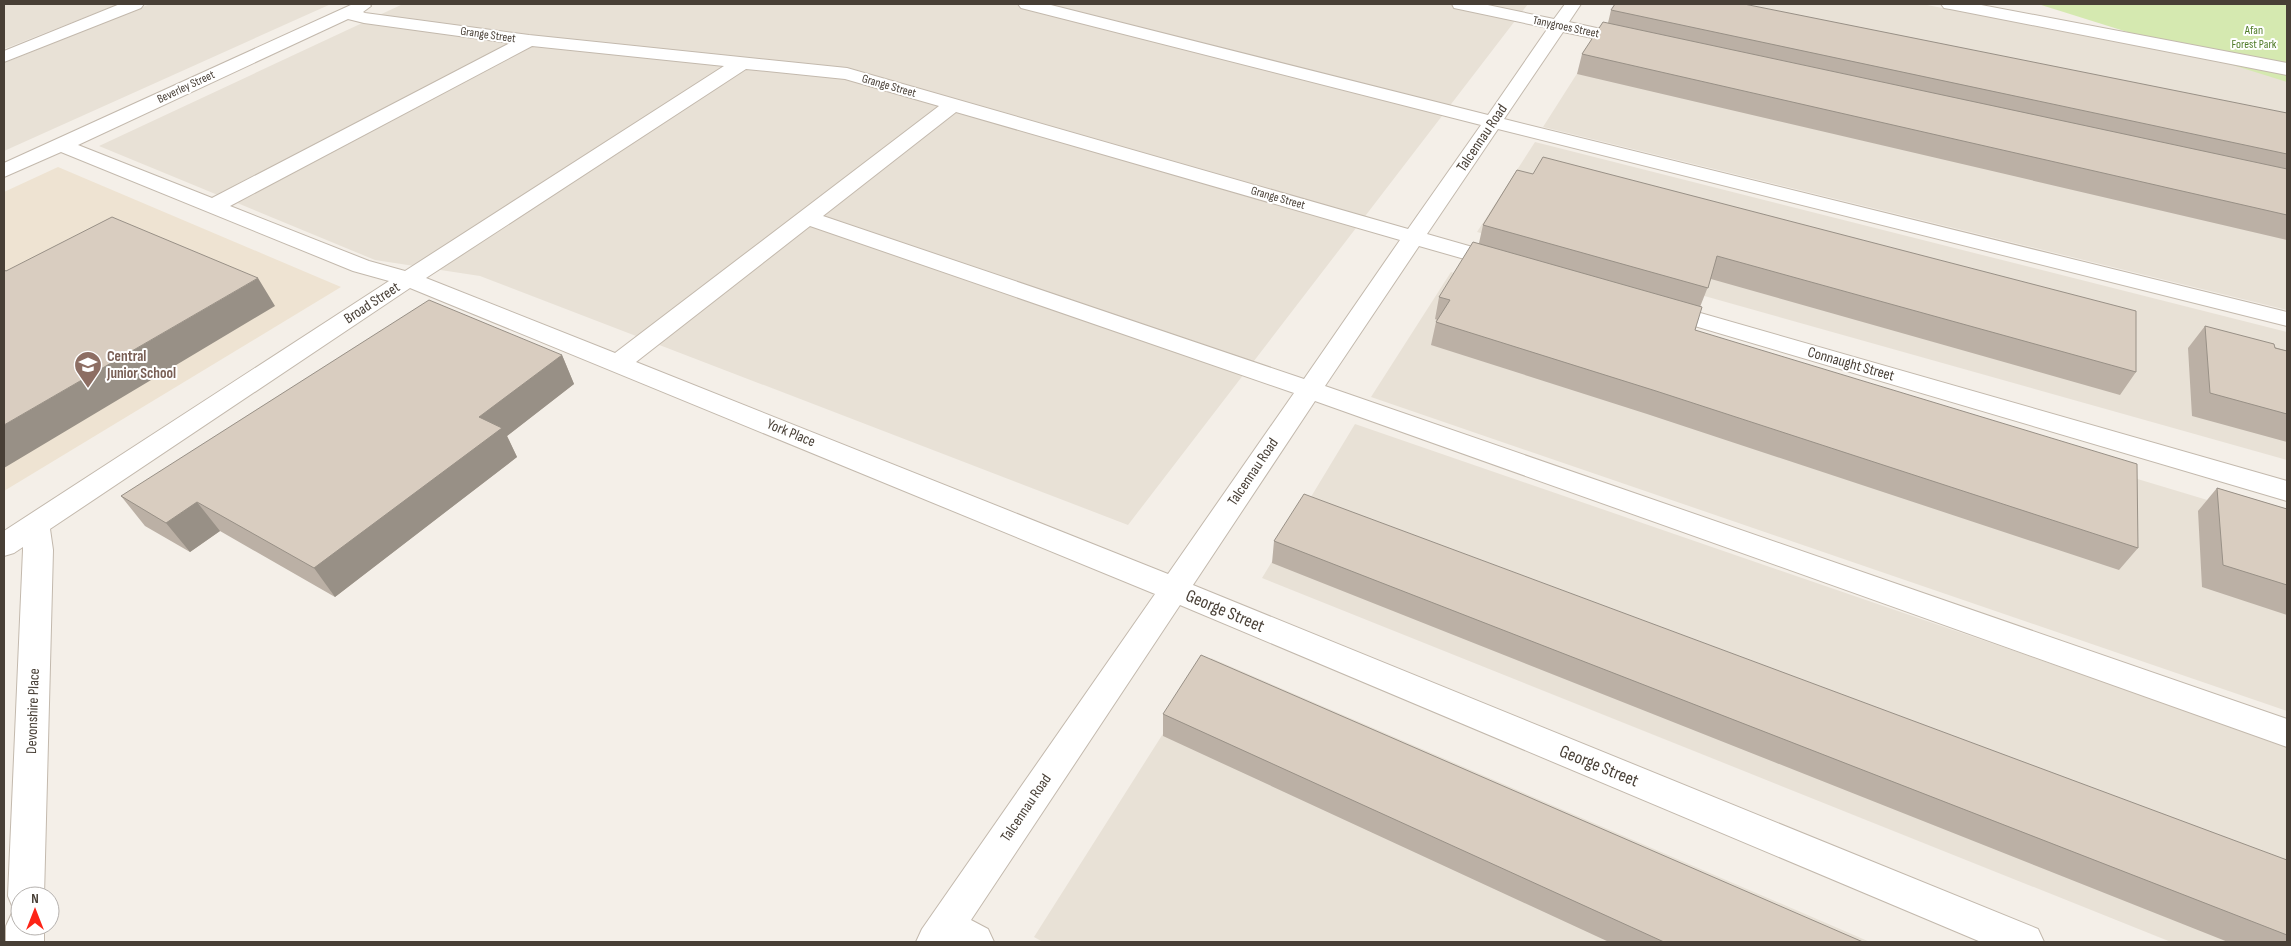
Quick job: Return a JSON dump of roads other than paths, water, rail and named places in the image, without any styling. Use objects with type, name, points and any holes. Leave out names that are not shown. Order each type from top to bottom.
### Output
[{"type":"street","points":[[4,57],[135,4]]},
{"type":"street","name":"Beverley Street","points":[[4,171],[368,4]]},
{"type":"street","points":[[1027,4],[2287,319]]},
{"type":"street","name":"Tanygroes Street","points":[[1460,4],[1646,45]]},
{"type":"street","name":"Talcennau Road","points":[[952,937],[1174,589],[1574,4]]},
{"type":"street","points":[[1950,4],[2287,69]]},
{"type":"street","name":"Grange Street","points":[[346,14],[528,40],[847,74],[1416,237]]},
{"type":"street","points":[[213,206],[528,40]]},
{"type":"street","name":"Broad Street","points":[[4,545],[408,278],[742,63]]},
{"type":"street","points":[[619,363],[954,104]]},
{"type":"street","name":"York Place","points":[[60,145],[361,266],[408,278],[1174,589]]},
{"type":"street","points":[[809,218],[1309,389],[2007,636],[2287,732]]},
{"type":"street","points":[[1416,237],[1527,270]]},
{"type":"street","name":"Connaught Street","points":[[1641,303],[2287,491]]},
{"type":"street","name":"Devonshire Place","points":[[26,886],[38,550],[35,526]]},
{"type":"street","name":"George Street","points":[[1174,589],[1215,608],[2025,942]]},
{"type":"place","name":"Central Junior School","points":[[88,389]]},
{"type":"park label","name":"Afan Forest Park","points":[[2254,37]]}]
